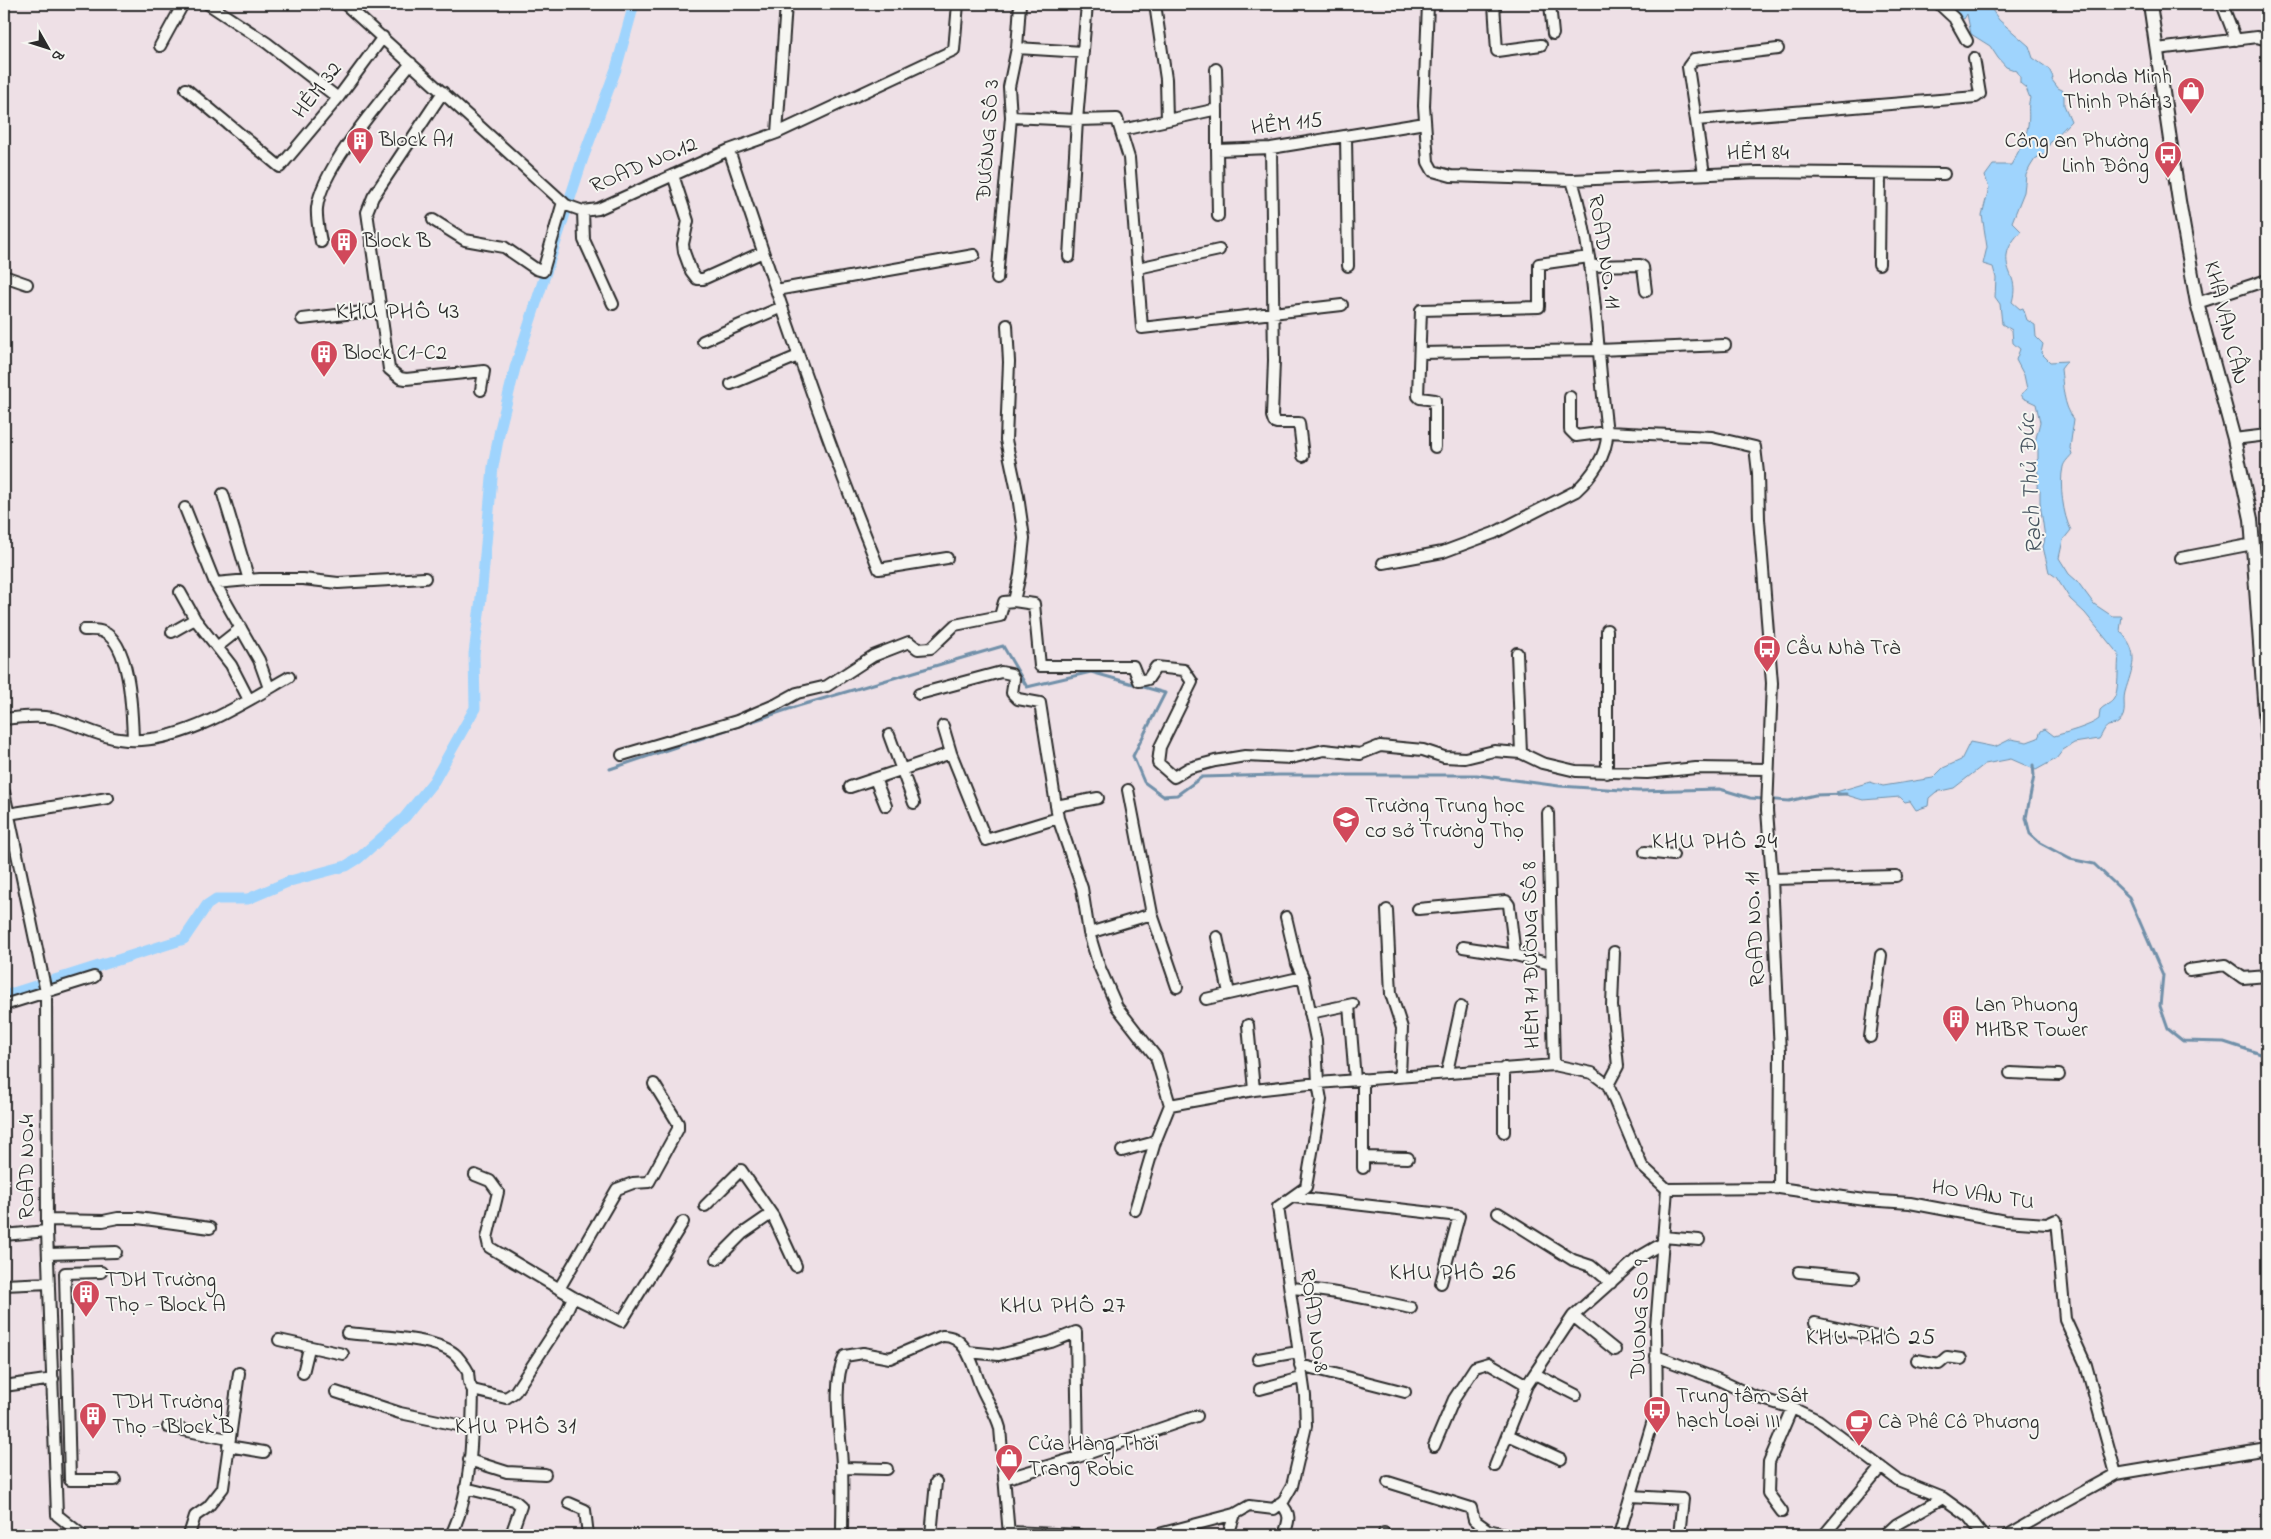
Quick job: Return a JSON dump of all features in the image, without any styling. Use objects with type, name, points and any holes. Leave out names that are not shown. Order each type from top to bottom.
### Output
[{"type":"main road","name":"KHA VẠN CÂN","points":[[2150,4],[2178,201],[2197,303],[2234,439],[2251,519],[2267,741]]},
{"type":"street","points":[[160,46],[183,4]]},
{"type":"street","points":[[208,4],[267,42],[338,98]]},
{"type":"street","name":"ROAD NO.12","points":[[345,4],[565,204],[583,211],[598,208],[729,150],[777,133],[954,50],[958,4]]},
{"type":"street","points":[[777,133],[786,4]]},
{"type":"street","name":"ĐƯỜNG SỐ 3","points":[[997,279],[1011,117],[1009,87],[1017,48],[1020,4]]},
{"type":"street","points":[[1069,257],[1076,120],[1087,4]]},
{"type":"street","points":[[1155,4],[1166,79],[1167,120]]},
{"type":"street","name":"ROAD NO. 11","points":[[1430,4],[1425,123],[1428,162],[1433,171],[1451,176],[1572,180],[1590,262],[1607,432],[1712,437],[1749,444],[1755,447],[1772,683],[1767,810],[1780,1053],[1779,1188]]},
{"type":"street","points":[[1494,4],[1497,52],[1541,46]]},
{"type":"street","points":[[1550,4],[1553,34]]},
{"type":"street","points":[[1939,4],[1954,18],[1968,41]]},
{"type":"street","points":[[2222,4],[2236,40]]},
{"type":"street","name":"HẺM 32","points":[[186,89],[280,167],[338,98],[383,37]]},
{"type":"street","points":[[2157,50],[2257,37],[2266,39]]},
{"type":"street","points":[[1017,48],[1083,52]]},
{"type":"street","points":[[1704,174],[1688,67],[1690,62],[1694,58],[1778,49]]},
{"type":"street","points":[[1696,120],[1976,97],[1980,94],[1974,58]]},
{"type":"street","points":[[321,242],[317,209],[325,182],[356,133],[411,63]]},
{"type":"street","points":[[1216,68],[1218,216]]},
{"type":"street","points":[[443,92],[373,197],[368,212],[390,369],[394,374],[406,379],[484,371],[481,390]]},
{"type":"street","points":[[1122,130],[1214,110],[1217,111]]},
{"type":"street","points":[[1011,117],[1076,120],[1117,119],[1122,130],[1129,158],[1142,328],[1342,305]]},
{"type":"street","name":"HẺM 115","points":[[1217,150],[1271,148],[1425,123]]},
{"type":"street","points":[[1346,136],[1348,266]]},
{"type":"street","points":[[1271,148],[1272,419],[1277,423],[1299,423],[1303,456]]},
{"type":"street","points":[[729,150],[798,356],[879,569],[947,558]]},
{"type":"street","name":"HẺM 84","points":[[1572,180],[1704,174],[1944,174]]},
{"type":"street","points":[[1880,174],[1880,264]]},
{"type":"street","points":[[673,175],[688,221],[683,244],[684,252],[691,271],[696,278],[703,279],[763,252]]},
{"type":"street","points":[[433,220],[465,240],[504,247],[536,270],[543,271],[565,204]]},
{"type":"street","points":[[583,211],[584,240],[613,304]]},
{"type":"street","points":[[1138,268],[1219,250]]},
{"type":"street","points":[[776,290],[974,255]]},
{"type":"street","points":[[1435,447],[1435,400],[1418,396],[1421,310],[1539,307],[1539,264],[1590,262],[1640,265],[1643,267],[1646,291]]},
{"type":"street","points":[[4,276],[27,284]]},
{"type":"street","points":[[2197,303],[2267,280]]},
{"type":"street","points":[[704,341],[782,307]]},
{"type":"street","points":[[302,319],[381,310]]},
{"type":"street","points":[[1007,325],[1009,362],[1006,440],[1018,496],[1024,538],[1020,574],[1014,600]]},
{"type":"street","points":[[1420,353],[1598,350],[1725,345]]},
{"type":"street","points":[[731,384],[798,356]]},
{"type":"street","points":[[1383,563],[1443,552],[1494,533],[1562,500],[1580,487],[1594,470],[1606,446],[1607,432],[1576,436],[1572,434],[1570,430],[1570,397]]},
{"type":"street","points":[[2234,439],[2267,435]]},
{"type":"street","points":[[223,494],[249,580]]},
{"type":"street","points":[[185,508],[215,583],[259,660],[269,688]]},
{"type":"street","points":[[2181,558],[2253,544]]},
{"type":"street","points":[[215,583],[249,580],[304,579],[338,582],[425,578]]},
{"type":"street","points":[[180,592],[196,619],[231,665],[249,700]]},
{"type":"street","points":[[622,755],[737,721],[777,704],[797,693],[827,686],[873,656],[909,642],[918,649],[931,648],[954,625],[1000,616],[1004,602],[1014,600],[1034,604],[1040,666],[1133,666],[1138,681],[1148,679],[1156,667],[1184,670],[1192,682],[1160,747],[1158,763],[1174,777],[1189,768],[1215,760],[1245,756],[1291,758],[1324,750],[1360,754],[1380,746],[1423,750],[1444,757],[1465,758],[1494,751],[1521,753],[1542,763],[1567,769],[1607,773],[1647,773],[1696,768],[1768,771]]},
{"type":"street","points":[[172,632],[196,619]]},
{"type":"street","points":[[217,647],[241,628]]},
{"type":"street","points":[[84,630],[102,631],[107,634],[123,655],[131,699],[133,740]]},
{"type":"street","points":[[1607,630],[1607,773]]},
{"type":"street","points":[[1517,653],[1521,753]]},
{"type":"street","points":[[919,694],[1001,672],[1011,674],[1014,679],[1012,693],[1018,699],[1040,703],[1058,818],[1082,888],[1089,933],[1099,966],[1117,1006],[1156,1057],[1170,1104],[1155,1142],[1135,1210]]},
{"type":"street","points":[[4,719],[27,716],[53,718],[119,739],[146,740],[183,730],[231,712],[289,676]]},
{"type":"street","points":[[943,726],[951,753],[986,840],[1058,818]]},
{"type":"street","points":[[888,735],[903,770],[914,803]]},
{"type":"street","points":[[850,787],[951,753]]},
{"type":"street","points":[[875,779],[886,806]]},
{"type":"street","points":[[1128,790],[1152,914],[1176,987]]},
{"type":"street","name":"ROAD NO.4","points":[[4,792],[8,814],[8,842],[46,992],[46,1220],[49,1254],[58,1514],[82,1535]]},
{"type":"street","points":[[8,814],[108,798]]},
{"type":"street","points":[[1056,806],[1098,798]]},
{"type":"street","name":"HẺM 71 ĐƯỜNG SỐ 8","points":[[1548,813],[1554,1065]]},
{"type":"street","points":[[1645,852],[1673,854]]},
{"type":"street","points":[[1772,879],[1896,876]]},
{"type":"street","points":[[1418,909],[1506,901],[1509,904],[1516,955]]},
{"type":"street","points":[[1387,910],[1390,994],[1402,1028],[1400,1076]]},
{"type":"street","points":[[1089,933],[1152,914]]},
{"type":"street","name":"ROAD NO.8","points":[[1280,1503],[1292,1486],[1306,1426],[1305,1396],[1278,1208],[1306,1187],[1321,1100],[1318,1083],[1316,1040],[1286,917]]},
{"type":"street","points":[[1217,937],[1229,993]]},
{"type":"street","points":[[1463,947],[1516,955],[1551,964]]},
{"type":"street","points":[[1608,1086],[1618,1066],[1612,1006],[1614,952]]},
{"type":"street","points":[[1870,1037],[1881,955]]},
{"type":"street","points":[[2189,970],[2225,965],[2244,978],[2267,976]]},
{"type":"street","points":[[4,1005],[94,977]]},
{"type":"street","points":[[1206,999],[1302,977]]},
{"type":"street","points":[[1310,1013],[1351,1004],[1359,1079],[1363,1168]]},
{"type":"street","points":[[1447,1072],[1461,1007]]},
{"type":"street","points":[[1248,1025],[1254,1090]]},
{"type":"street","points":[[1170,1104],[1254,1090],[1318,1083],[1554,1065],[1592,1073],[1608,1086],[1642,1166],[1668,1189]]},
{"type":"street","points":[[1504,1068],[1504,1132]]},
{"type":"street","points":[[2010,1074],[2059,1075]]},
{"type":"street","points":[[559,1289],[617,1189],[633,1183],[649,1182],[678,1128],[678,1123],[654,1084]]},
{"type":"street","points":[[1122,1151],[1155,1142]]},
{"type":"street","points":[[1363,1156],[1408,1158]]},
{"type":"street","points":[[705,1206],[741,1170],[771,1214],[796,1266]]},
{"type":"street","points":[[475,1175],[490,1181],[498,1192],[486,1238],[487,1245],[573,1297],[622,1321],[683,1222]]},
{"type":"street","name":"HO VAN TU","points":[[1668,1189],[1779,1188],[1864,1200],[1910,1203],[2005,1221],[2047,1224],[2056,1220],[2065,1319],[2086,1365],[2116,1474]]},
{"type":"street","name":"DUONG SO 9","points":[[1619,1535],[1658,1407],[1656,1328],[1668,1189]]},
{"type":"street","points":[[1293,1196],[1459,1216],[1441,1283]]},
{"type":"street","points":[[1498,1213],[1573,1260],[1591,1266],[1611,1283]]},
{"type":"street","points":[[717,1258],[742,1234],[771,1214]]},
{"type":"street","points":[[46,1220],[103,1221],[118,1218],[138,1218],[210,1228]]},
{"type":"street","points":[[4,1235],[47,1231]]},
{"type":"street","points":[[1494,1466],[1527,1385],[1573,1316],[1639,1257],[1663,1240],[1699,1240]]},
{"type":"street","points":[[49,1254],[116,1252]]},
{"type":"street","points":[[101,1272],[65,1273],[70,1480],[115,1480]]},
{"type":"street","points":[[1799,1272],[1854,1277]]},
{"type":"street","points":[[4,1285],[49,1283]]},
{"type":"street","points":[[1290,1288],[1343,1293],[1411,1308]]},
{"type":"street","points":[[473,1390],[506,1398],[515,1392],[564,1317],[573,1297]]},
{"type":"street","points":[[1573,1316],[1615,1350]]},
{"type":"street","points":[[1816,1323],[1877,1337]]},
{"type":"street","points":[[968,1352],[999,1355],[1051,1342],[1076,1332],[1078,1457]]},
{"type":"street","points":[[347,1333],[426,1342],[445,1348],[456,1355],[466,1369],[468,1383],[473,1390],[472,1428],[461,1515],[451,1535]]},
{"type":"street","points":[[842,1535],[839,1395],[840,1366],[845,1356],[864,1353],[890,1358],[942,1336],[953,1338],[968,1352],[982,1389],[997,1416],[1008,1534],[1079,1535]]},
{"type":"street","points":[[279,1340],[343,1354]]},
{"type":"street","points":[[303,1372],[309,1348]]},
{"type":"street","points":[[1258,1359],[1298,1352]]},
{"type":"street","points":[[1656,1356],[1717,1379],[1752,1396],[1792,1408],[1818,1420],[1898,1480],[1943,1498],[1968,1516],[1983,1535]]},
{"type":"street","points":[[1917,1360],[1940,1364],[1947,1357],[1961,1359]]},
{"type":"street","points":[[1434,1446],[1454,1399],[1474,1367],[1488,1363],[1527,1385]]},
{"type":"street","points":[[1300,1365],[1405,1392]]},
{"type":"street","points":[[189,1535],[196,1516],[208,1507],[223,1488],[238,1373]]},
{"type":"street","points":[[1535,1374],[1576,1395]]},
{"type":"street","points":[[1260,1388],[1301,1378]]},
{"type":"street","points":[[4,1386],[53,1379]]},
{"type":"street","points":[[336,1392],[400,1413],[472,1428]]},
{"type":"street","points":[[1782,1512],[1768,1493],[1769,1462],[1792,1408]]},
{"type":"street","points":[[1004,1479],[1078,1457],[1196,1416]]},
{"type":"street","points":[[168,1427],[264,1452]]},
{"type":"street","points":[[1508,1435],[1561,1459]]},
{"type":"street","points":[[55,1447],[69,1444]]},
{"type":"street","points":[[2008,1535],[2116,1474],[2267,1449]]},
{"type":"street","points":[[468,1460],[507,1472],[545,1474]]},
{"type":"street","points":[[1824,1535],[1881,1467]]},
{"type":"street","points":[[842,1468],[887,1468]]},
{"type":"street","points":[[931,1535],[936,1482]]},
{"type":"street","points":[[1388,1482],[1471,1508],[1474,1520],[1488,1530],[1510,1535]]},
{"type":"street","points":[[465,1488],[519,1503],[521,1506],[513,1529]]},
{"type":"street","points":[[1631,1496],[1684,1499],[1679,1535]]},
{"type":"street","points":[[1885,1535],[1897,1524],[1943,1498]]},
{"type":"street","points":[[569,1503],[585,1510],[588,1535]]},
{"type":"street","points":[[1159,1534],[1235,1514],[1248,1506],[1274,1509],[1280,1503],[1288,1510],[1290,1516],[1284,1535]]},
{"type":"street","points":[[1228,1535],[1235,1514]]},
{"type":"water","name":"Rạch Thủ Đức","points":[[1946,4],[1988,4],[1999,20],[2029,46],[2033,58],[2049,69],[2053,77],[2052,80],[2058,88],[2064,91],[2064,105],[2071,121],[2050,143],[2045,153],[2035,159],[2026,175],[2024,192],[2012,222],[2021,231],[2009,248],[2007,261],[2014,287],[2012,302],[2020,309],[2023,308],[2027,320],[2035,325],[2036,337],[2043,344],[2041,353],[2050,362],[2067,361],[2061,369],[2063,388],[2070,414],[2074,419],[2070,448],[2072,454],[2065,462],[2061,482],[2064,508],[2071,530],[2063,540],[2059,558],[2069,574],[2077,581],[2094,604],[2112,616],[2122,616],[2120,631],[2131,646],[2133,661],[2124,696],[2122,719],[2114,725],[2108,726],[2099,739],[2074,743],[2063,750],[2056,759],[2036,770],[2011,759],[1985,764],[1954,788],[1936,792],[1929,798],[1928,806],[1916,810],[1910,801],[1905,802],[1900,797],[1863,800],[1836,792],[1870,782],[1883,786],[1933,778],[1943,768],[1961,760],[1970,742],[1995,747],[2011,739],[2027,742],[2038,738],[2041,731],[2045,729],[2054,736],[2090,724],[2099,719],[2100,710],[2112,701],[2115,696],[2117,691],[2119,655],[2085,613],[2070,599],[2056,577],[2049,572],[2043,547],[2045,538],[2040,491],[2037,488],[2038,472],[2033,464],[2038,459],[2038,449],[2035,442],[2040,422],[2036,404],[2023,398],[2021,394],[2027,389],[2024,375],[2016,360],[2020,349],[2013,343],[2012,330],[2002,324],[2000,304],[1995,297],[1996,278],[1993,267],[1983,264],[1987,247],[1982,215],[1989,188],[1985,176],[1993,165],[2011,165],[2027,130],[2030,98],[2026,88],[2020,83],[2017,71],[2006,67],[1990,46],[1971,34],[1967,14],[1964,19]]},
{"type":"waterway","points":[[4,996],[184,939],[207,905],[216,899],[248,899],[290,881],[346,866],[359,858],[405,817],[434,781],[475,708],[474,654],[493,467],[515,368],[583,158],[616,69],[634,4]]},
{"type":"waterway","points":[[610,769],[798,706],[1003,646],[1027,687],[1091,672],[1165,693],[1133,756],[1144,782],[1163,796],[1177,795],[1202,777],[1279,775],[1477,775],[1559,786],[1638,791],[1720,789],[1750,798],[1789,801],[1815,795],[1846,794]]},
{"type":"waterway","name":"Rạch Thủ Đức","points":[[2033,765],[2034,776],[2026,818],[2030,834],[2040,843],[2070,859],[2094,864],[2129,897],[2163,975],[2160,1006],[2168,1029],[2183,1041],[2224,1042],[2267,1056]]},
{"type":"place","name":"Honda Minh Thịnh Phát 3","points":[[2191,115]]},
{"type":"place","name":"Block A1","points":[[360,165]]},
{"type":"place","name":"Công an Phường Linh Đông","points":[[2168,179]]},
{"type":"place","name":"Block B","points":[[344,266]]},
{"type":"place","name":"Block C1-C2","points":[[324,378]]},
{"type":"place","name":"Cầu Nhà Trà","points":[[1767,673]]},
{"type":"place","name":"Trường Trung học cơ sở Trường Thọ","points":[[1346,844]]},
{"type":"place","name":"Lan Phuong MHBR Tower","points":[[1956,1043]]},
{"type":"place","name":"TDH Trường Thọ - Block A","points":[[86,1318]]},
{"type":"place","name":"Trung tâm Sát hạch Loại III","points":[[1657,1434]]},
{"type":"place","name":"TDH Trường Thọ - Block B","points":[[93,1440]]},
{"type":"place","name":"Cà Phê Cô Phương","points":[[1859,1447]]},
{"type":"place","name":"Cửa Hàng Thời Trang Robic","points":[[1009,1482]]},
{"type":"district","name":"KHU PHỐ 43","points":[[398,312]]},
{"type":"district","name":"KHU PHỐ 24","points":[[1715,842]]},
{"type":"district","name":"KHU PHỐ 26","points":[[1453,1273]]},
{"type":"district","name":"KHU PHỐ 27","points":[[1063,1306]]},
{"type":"district","name":"KHU PHỐ 25","points":[[1871,1338]]},
{"type":"district","name":"KHU PHỐ 31","points":[[516,1427]]}]
